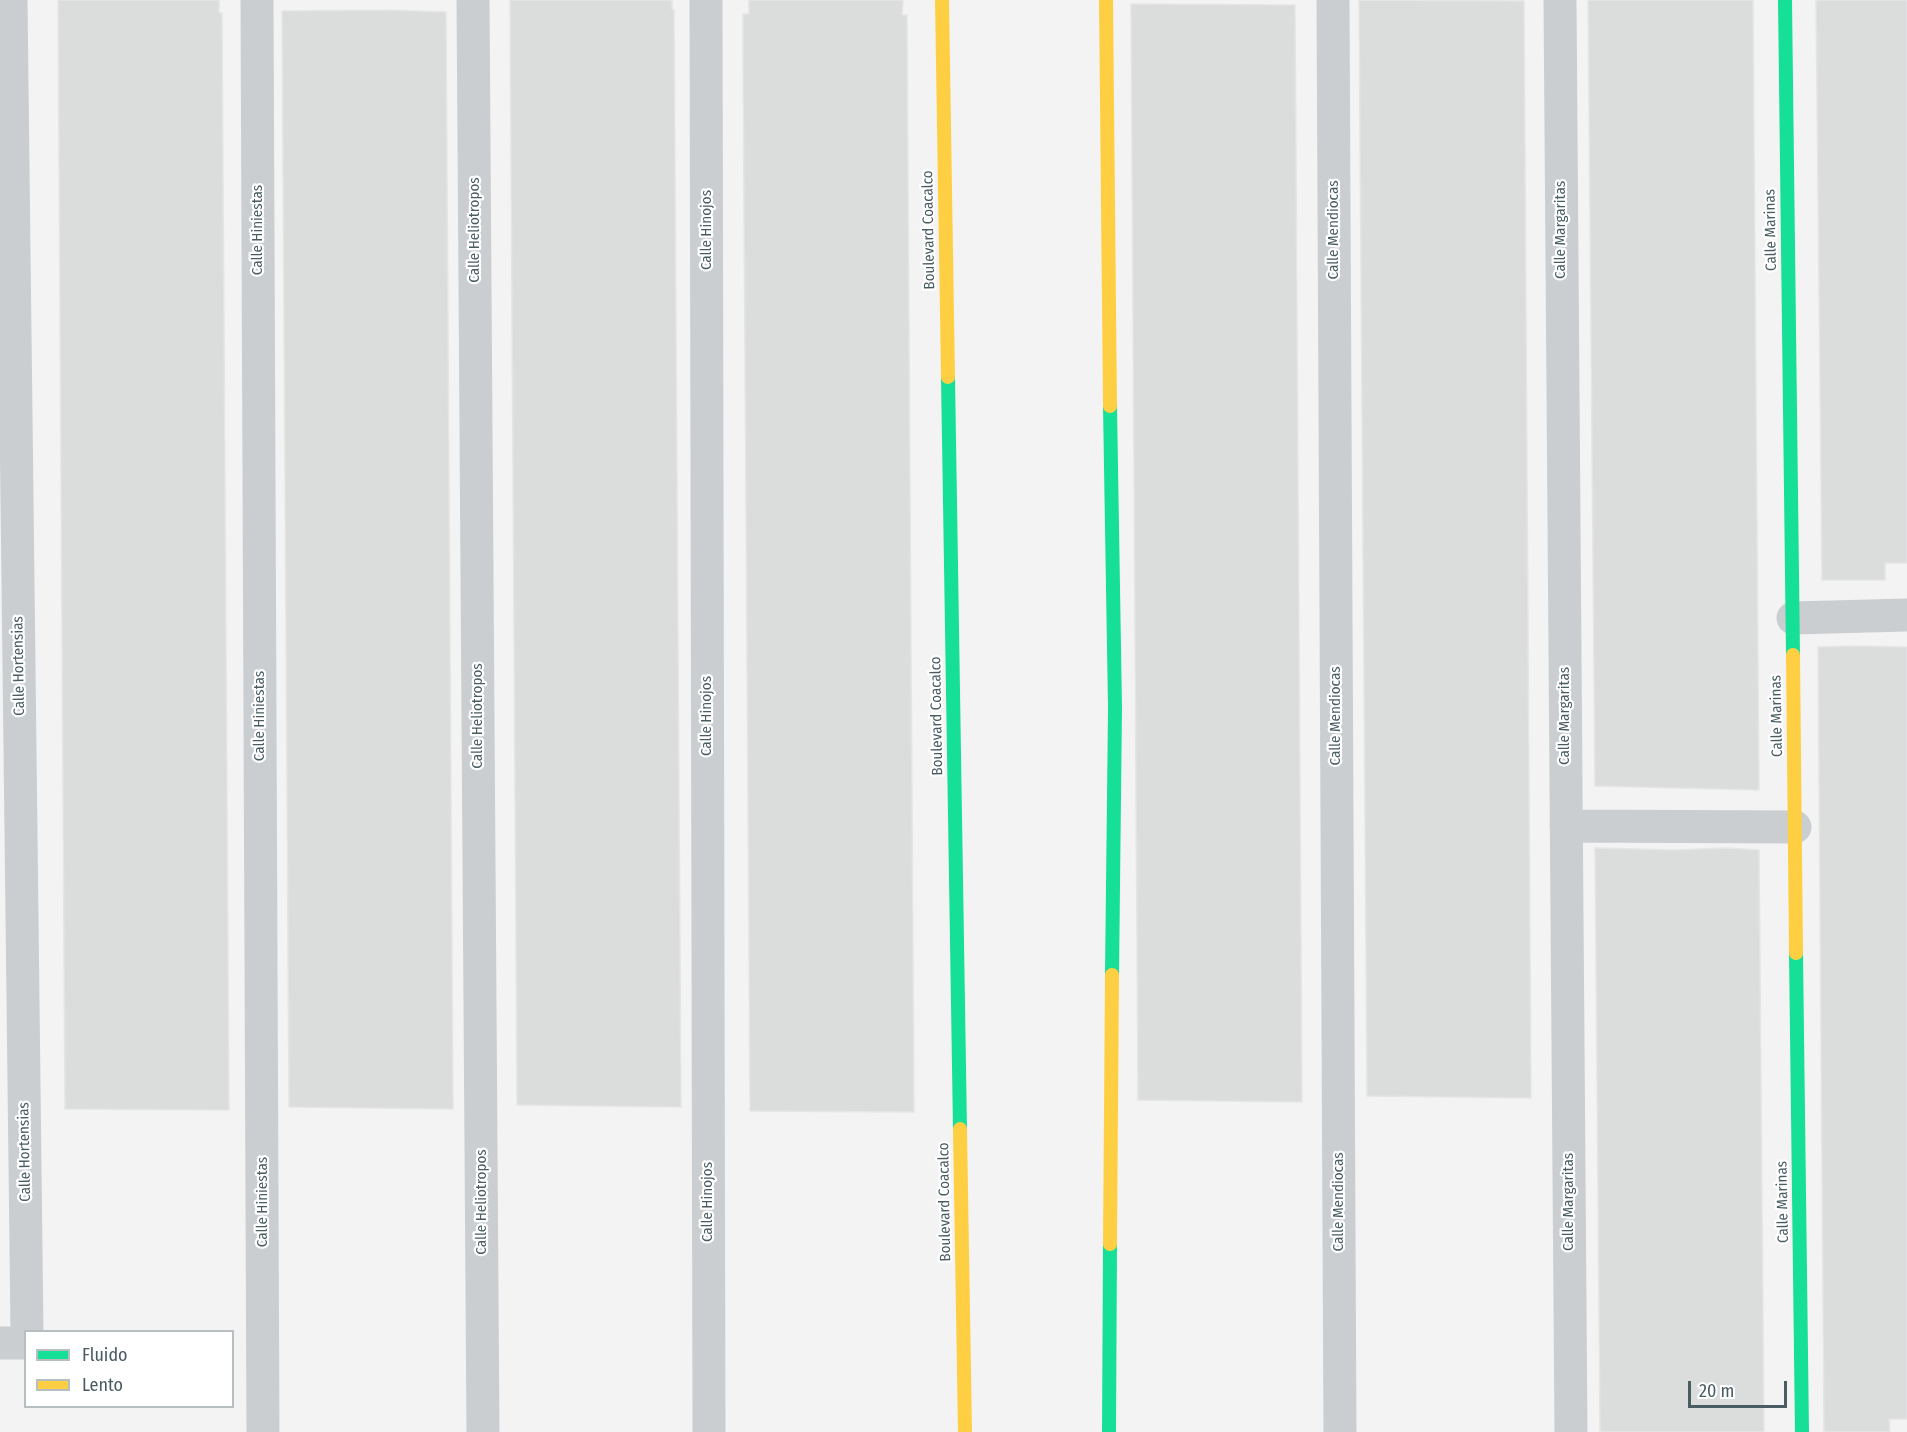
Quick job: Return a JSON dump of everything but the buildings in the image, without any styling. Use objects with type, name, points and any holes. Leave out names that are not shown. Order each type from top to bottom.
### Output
[{"type":"main road","name":"Boulevard Coacalco","points":[[942,0],[965,1432]]},
{"type":"main road","points":[[1106,0],[1115,708],[1109,1432]]},
{"type":"main road","name":"Calle Marinas","points":[[1785,0],[1802,1432]]},
{"type":"street","name":"Calle Hortensias","points":[[11,0],[27,1330]]},
{"type":"street","name":"Calle Hiniestas","points":[[257,0],[264,1432]]},
{"type":"street","name":"Calle Heliotropos","points":[[473,0],[483,1432]]},
{"type":"street","name":"Calle Hinojos","points":[[706,0],[709,1432]]},
{"type":"street","name":"Calle Mendiocas","points":[[1333,0],[1340,1432]]},
{"type":"street","name":"Calle Margaritas","points":[[1560,0],[1571,1432]]},
{"type":"street","points":[[1793,618],[1907,615]]},
{"type":"street","points":[[1566,826],[1795,827]]},
{"type":"street","points":[[0,1344],[24,1343]]},
{"type":"traffic: fast","points":[[1785,0],[1793,655]]},
{"type":"traffic: fast","points":[[948,377],[960,1129]]},
{"type":"traffic: fast","points":[[1110,406],[1115,708],[1112,975]]},
{"type":"traffic: fast","points":[[1796,953],[1802,1432]]},
{"type":"traffic: fast","points":[[1109,1432],[1110,1244]]},
{"type":"traffic: slow","points":[[942,0],[948,377]]},
{"type":"traffic: slow","points":[[1106,0],[1110,406]]},
{"type":"traffic: slow","points":[[1793,655],[1796,953]]},
{"type":"traffic: slow","points":[[1110,1244],[1112,975]]},
{"type":"traffic: slow","points":[[960,1129],[965,1432]]}]
